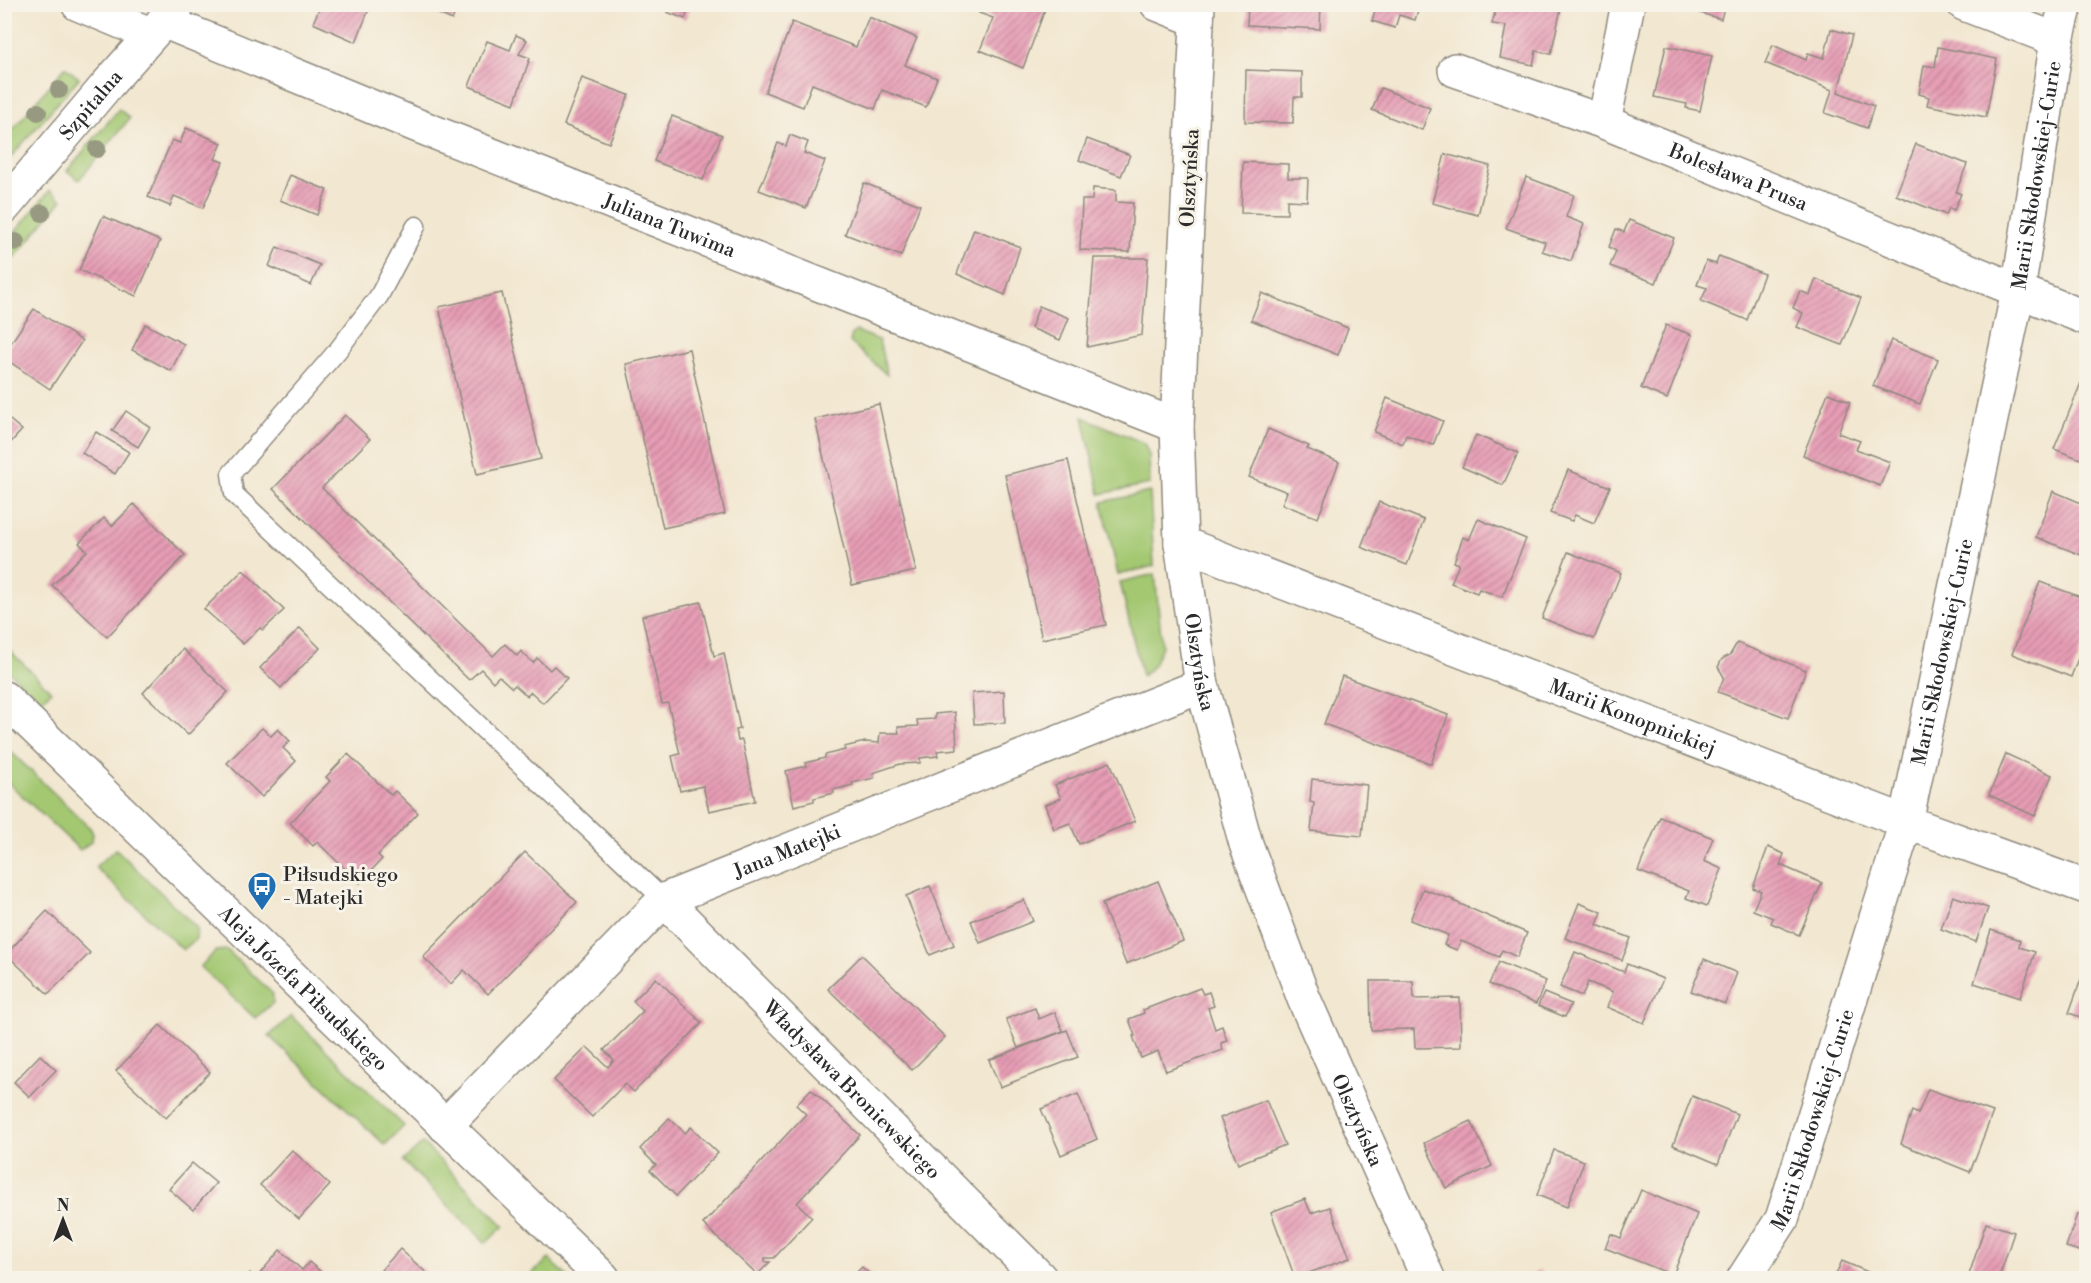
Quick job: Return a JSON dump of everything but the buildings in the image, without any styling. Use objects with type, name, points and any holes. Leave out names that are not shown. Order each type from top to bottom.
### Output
[{"type":"street","name":"Juliana Tuwima","points":[[78,4],[164,20],[416,125],[1177,426]]},
{"type":"street","points":[[1156,4],[1197,12]]},
{"type":"street","points":[[1604,122],[1628,4]]},
{"type":"street","points":[[1964,4],[2068,21]]},
{"type":"street","name":"Olsztyńska","points":[[1197,12],[1177,426],[1181,543],[1202,685],[1246,844],[1304,999],[1428,1278]]},
{"type":"street","name":"Szpitalna","points":[[4,207],[164,20]]},
{"type":"street","name":"Marii Skłodowskiej-Curie","points":[[1744,1278],[1782,1219],[1906,822],[2018,291],[2068,21]]},
{"type":"street","name":"Bolesława Prusa","points":[[1455,70],[1604,122],[2086,318]]},
{"type":"street","name":"Marii Konopnickiej","points":[[1181,543],[1906,822],[2086,887]]},
{"type":"street","name":"Jana Matejki","points":[[445,1126],[664,900],[1202,685]]},
{"type":"street","name":"Aleja Józefa Piłsudskiego","points":[[4,698],[603,1278]]},
{"type":"street","name":"Władysława Broniewskiego","points":[[664,900],[1041,1278]]},
{"type":"lane","points":[[416,226],[379,296],[338,350],[231,474],[234,494],[664,900]]},
{"type":"green space","points":[[65,67],[79,78],[5,164],[5,139]]},
{"type":"green space","points":[[119,109],[130,118],[79,180],[67,171]]},
{"type":"green space","points":[[50,190],[62,200],[10,263],[5,258],[5,244]]},
{"type":"green space","points":[[856,331],[879,340],[887,375],[850,342],[852,334]]},
{"type":"green space","points":[[1083,417],[1144,443],[1149,455],[1150,484],[1100,494]]},
{"type":"green space","points":[[1150,492],[1154,566],[1118,575],[1102,502]]},
{"type":"green space","points":[[1155,574],[1162,646],[1154,665],[1142,676],[1120,582]]},
{"type":"green space","points":[[5,646],[51,691],[41,701],[5,668]]},
{"type":"green space","points":[[5,746],[91,829],[92,841],[80,850],[5,780]]},
{"type":"green space","points":[[116,849],[197,928],[196,939],[183,950],[95,867]]},
{"type":"green space","points":[[227,950],[273,994],[273,1003],[255,1018],[200,967],[216,951]]},
{"type":"green space","points":[[291,1016],[404,1126],[385,1145],[269,1036]]},
{"type":"green space","points":[[423,1143],[504,1226],[486,1243],[403,1161]]},
{"type":"green space","points":[[549,1259],[569,1278],[528,1277]]},
{"type":"place","name":"Piłsudskiego - Matejki","points":[[262,912]]}]
